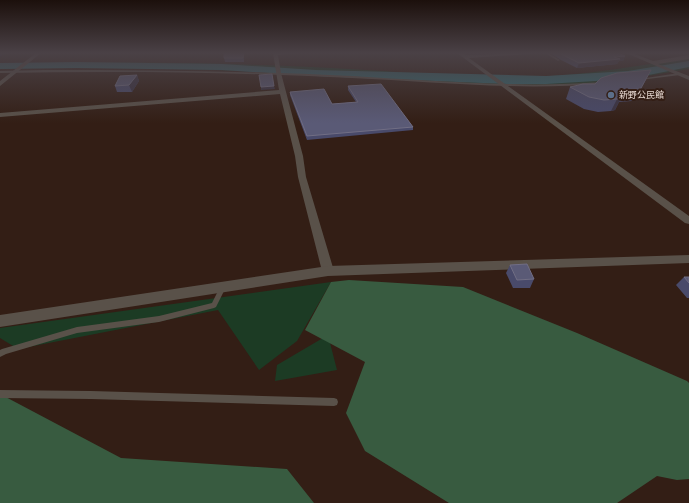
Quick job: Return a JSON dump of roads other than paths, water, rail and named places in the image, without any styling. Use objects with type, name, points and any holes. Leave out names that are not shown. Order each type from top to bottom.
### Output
[{"type":"street","points":[[0,84],[9,76]]},
{"type":"street","points":[[279,76],[299,156],[302,177],[328,271]]},
{"type":"street","points":[[491,76],[689,221]]},
{"type":"street","points":[[0,115],[282,92]]},
{"type":"street","points":[[0,321],[328,271],[689,260]]},
{"type":"lane","points":[[339,76],[503,86],[564,85],[608,82]]},
{"type":"lane","points":[[636,79],[658,76]]},
{"type":"lane","points":[[0,354],[4,350],[77,330],[159,319],[214,306],[223,286]]},
{"type":"lane","points":[[0,394],[334,402]]},
{"type":"waterway","points":[[411,76],[507,80],[546,80],[604,76]]},
{"type":"place","name":"新野公民館","points":[[611,95]]}]
